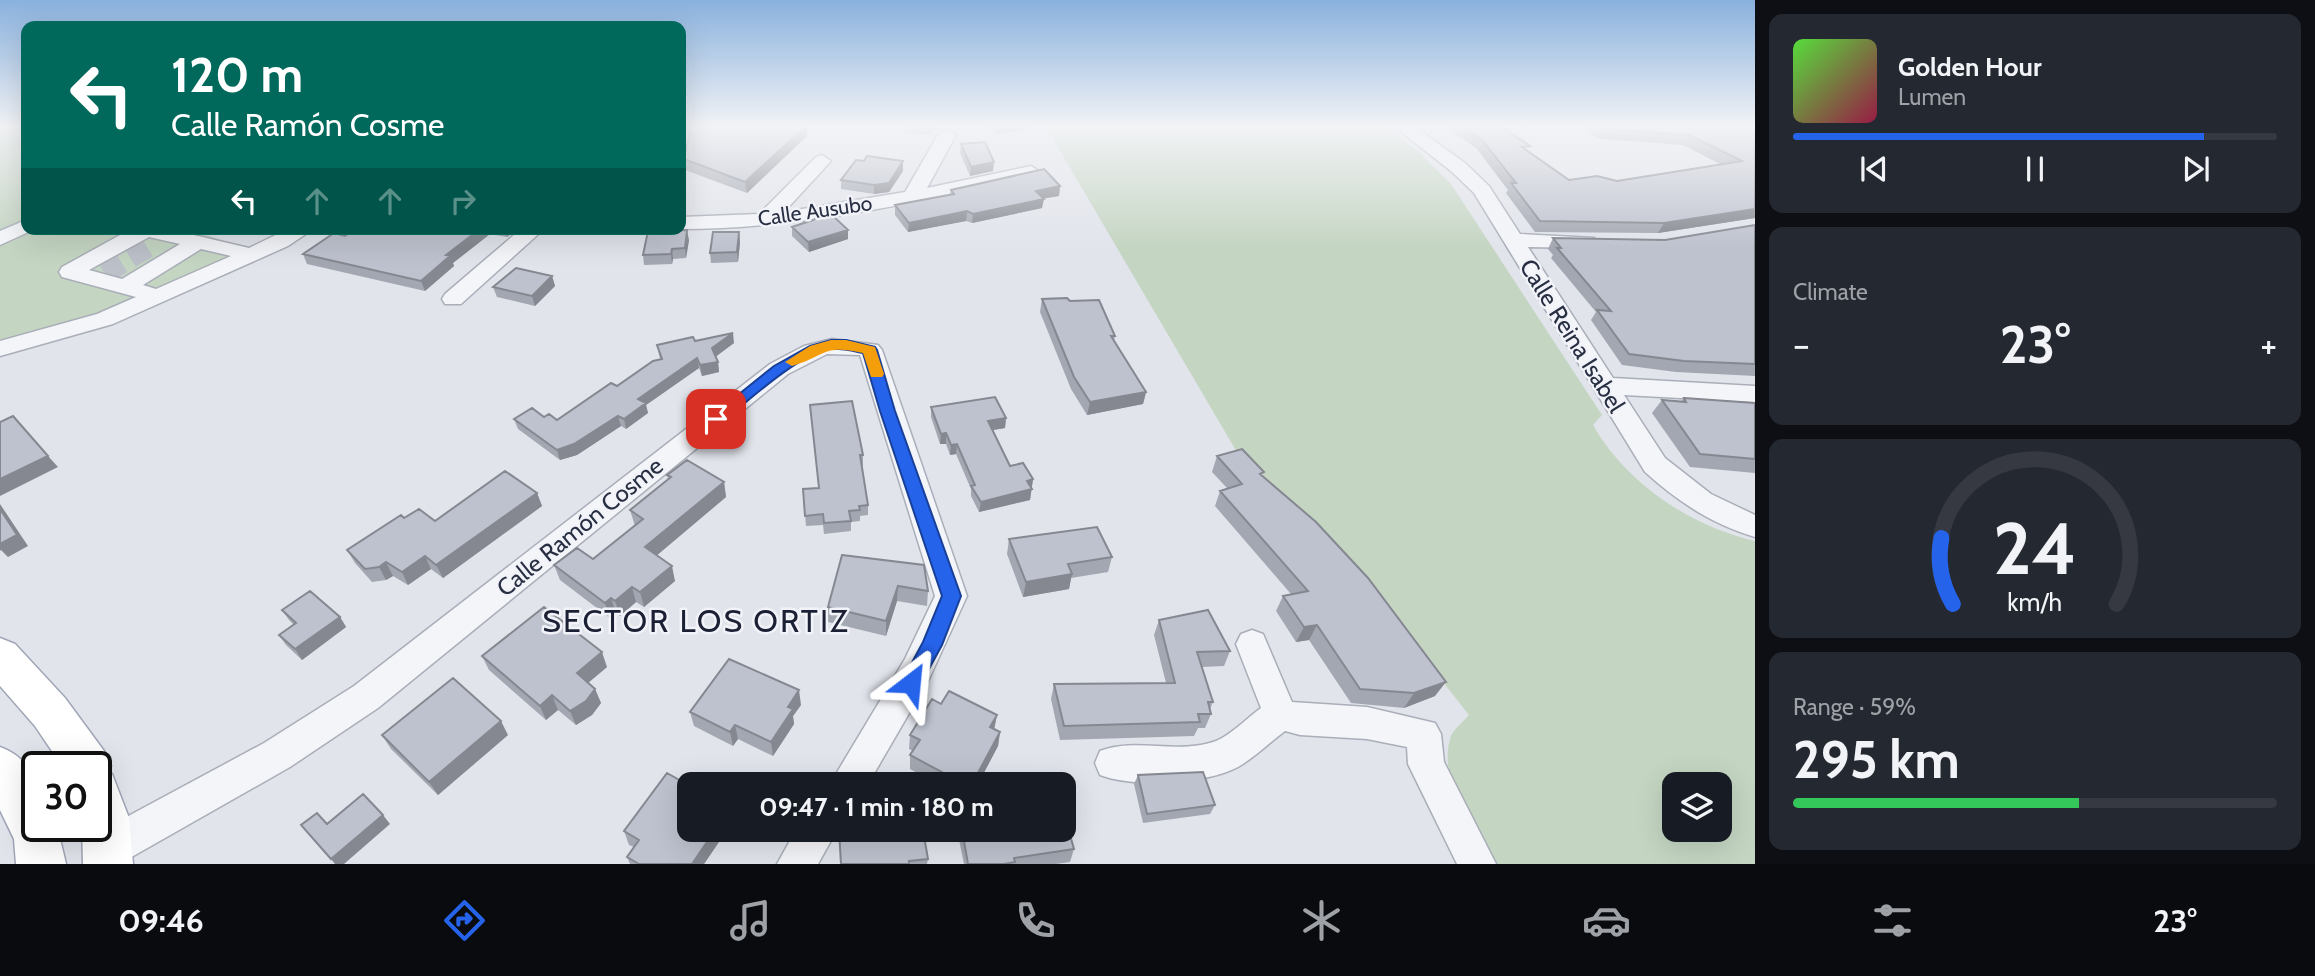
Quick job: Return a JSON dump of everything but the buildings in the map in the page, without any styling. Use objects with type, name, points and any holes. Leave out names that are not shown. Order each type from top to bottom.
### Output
[{"type":"main road","points":[[0,656],[50,712],[77,751]]},
{"type":"main road","points":[[0,768],[23,807],[42,849],[41,864]]},
{"type":"street","points":[[766,219],[816,167]]},
{"type":"street","points":[[913,195],[929,167]]},
{"type":"street","name":"Calle Reina Isabel","points":[[1458,167],[1472,178],[1493,207],[1655,465],[1675,485],[1709,508],[1755,526]]},
{"type":"street","name":"Calle Ausubo","points":[[686,223],[766,219],[835,211],[1031,173]]},
{"type":"street","points":[[1,239],[21,229]]},
{"type":"street","points":[[158,296],[100,276],[70,272],[152,235],[251,255]]},
{"type":"street","points":[[0,366],[291,235]]},
{"type":"street","points":[[453,299],[527,235]]},
{"type":"street","points":[[1512,240],[1608,243]]},
{"type":"street","points":[[127,286],[198,243]]},
{"type":"street","points":[[0,349],[105,319]]},
{"type":"street","name":"Calle Ramón Cosme","points":[[108,856],[277,755],[366,697],[779,369],[815,349],[831,345],[870,350],[951,596],[932,645],[855,772]]},
{"type":"street","points":[[1603,386],[1755,394]]},
{"type":"street","points":[[1252,644],[1280,714]]},
{"type":"street","points":[[1113,763],[1183,765],[1226,755],[1280,714]]},
{"type":"street","points":[[1280,714],[1300,719],[1367,723],[1423,734],[1426,764],[1476,864]]},
{"type":"street","points":[[796,864],[810,842]]},
{"type":"green space","points":[[0,167],[21,167],[21,235],[206,235],[249,249],[104,312],[0,340]]},
{"type":"green space","points":[[1070,167],[1434,167],[1451,184],[1602,415],[1593,425],[1623,465],[1662,499],[1684,513],[1707,525],[1755,541],[1755,864],[1482,864],[1456,801],[1448,766],[1451,736],[1469,715],[1373,593],[1241,459]]},
{"type":"tunnel","points":[[105,274],[154,244]]},
{"type":"slow traffic","points":[[792,362],[815,349],[846,345],[870,350],[877,374]]},
{"type":"district","name":"SECTOR LOS ORTIZ","points":[[696,621]]},
{"type":"route","points":[[716,419],[779,369],[815,349],[846,345],[870,350],[951,596],[932,645],[911,683]]}]
